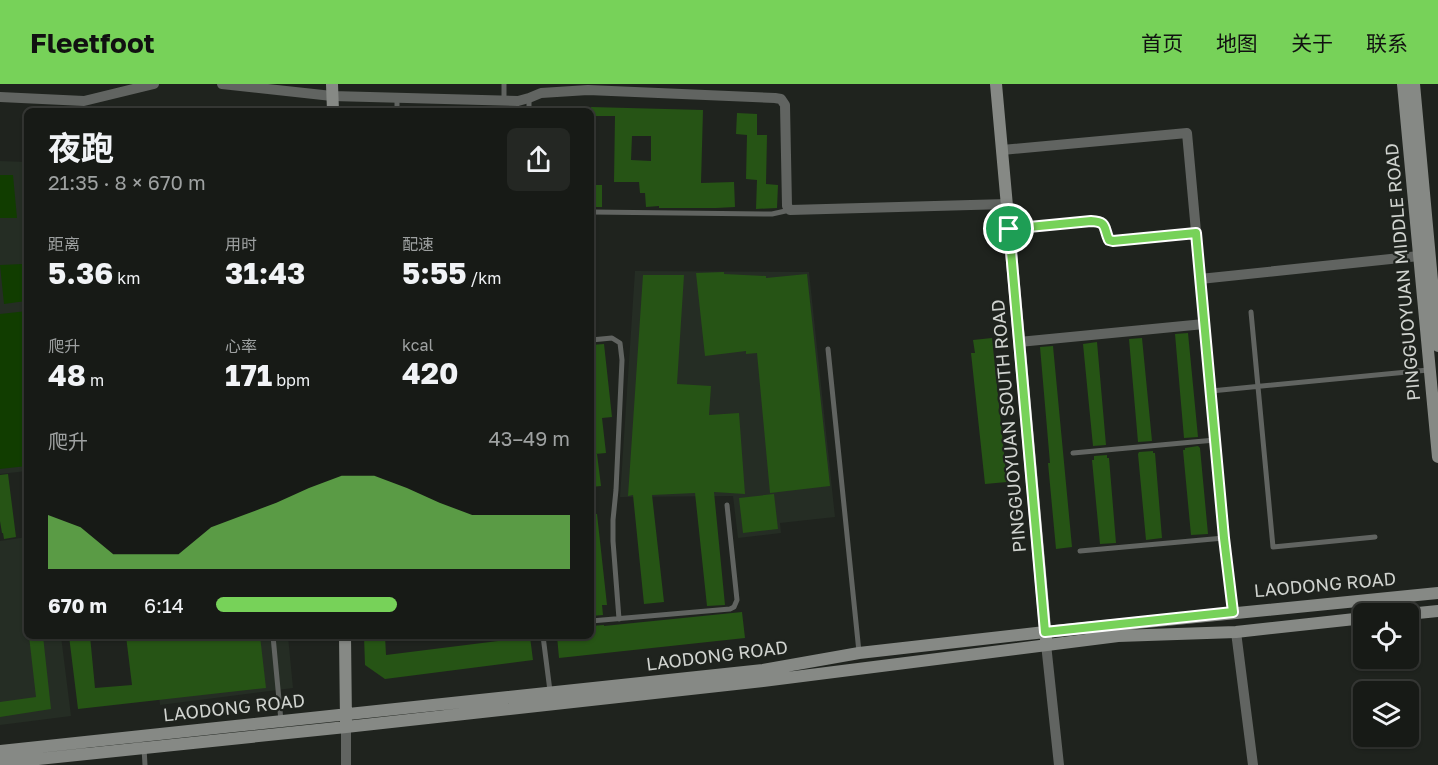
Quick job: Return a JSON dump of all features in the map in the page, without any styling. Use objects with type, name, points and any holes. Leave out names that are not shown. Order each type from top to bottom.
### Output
[{"type":"street","points":[[0,97],[84,101],[154,84]]},
{"type":"street","points":[[222,84],[332,90],[397,98],[518,100],[541,93],[588,90],[781,99],[785,105],[787,206],[790,210],[1007,204]]},
{"type":"street","name":"PINGGUOYUAN SOUTH ROAD","points":[[996,84],[1059,765]]},
{"type":"street","name":"PINGGUOYUAN MIDDLE ROAD","points":[[1403,84],[1426,252],[1430,370],[1435,402],[1438,458]]},
{"type":"street","points":[[1414,84],[1426,252],[1438,346]]},
{"type":"street","points":[[332,90],[333,108]]},
{"type":"street","points":[[1002,150],[1187,133],[1224,538],[1233,612]]},
{"type":"street","points":[[1009,229],[1100,221],[1105,225],[1109,240],[1113,241],[1196,233]]},
{"type":"street","points":[[1200,279],[1426,252]]},
{"type":"street","points":[[1019,342],[1204,324]]},
{"type":"street","name":"LAODONG ROAD","points":[[0,751],[281,721],[346,721],[763,681],[1233,612],[1438,592]]},
{"type":"street","name":"LAODONG ROAD","points":[[1419,613],[1438,611]]},
{"type":"street","name":"LAODONG ROAD","points":[[0,763],[144,748],[550,692],[763,670],[859,653],[1046,638],[1236,632],[1353,619]]},
{"type":"street","points":[[1236,632],[1253,765]]},
{"type":"street","points":[[345,639],[346,765]]},
{"type":"lane","points":[[504,84],[504,100]]},
{"type":"lane","points":[[397,98],[397,108]]},
{"type":"lane","points":[[529,98],[529,108]]},
{"type":"lane","points":[[594,212],[772,214],[790,210]]},
{"type":"lane","points":[[1251,312],[1273,547],[1375,537]]},
{"type":"lane","points":[[594,340],[612,338],[620,343],[622,360],[613,520],[619,619]]},
{"type":"lane","points":[[828,349],[859,653]]},
{"type":"lane","points":[[1211,392],[1430,370]]},
{"type":"lane","points":[[1073,453],[1215,440]]},
{"type":"lane","points":[[594,621],[734,607],[737,600],[727,505]]},
{"type":"lane","points":[[1080,550],[1224,538]]},
{"type":"lane","points":[[273,639],[281,721]]},
{"type":"lane","points":[[543,639],[550,692]]},
{"type":"lane","points":[[144,748],[145,765]]},
{"type":"shaded area","points":[[0,161],[24,162],[24,471],[0,474]]},
{"type":"shaded area","points":[[635,271],[809,272],[835,517],[780,523],[781,533],[738,538],[733,496],[620,497]]},
{"type":"shaded area","points":[[24,537],[24,639],[61,639],[71,716],[0,725],[0,541]]},
{"type":"shaded area","points":[[152,639],[288,639],[293,688],[160,705]]},
{"type":"green space","points":[[0,175],[13,175],[17,218],[0,218]]},
{"type":"green space","points":[[23,264],[24,301],[4,304],[0,265]]},
{"type":"green space","points":[[24,311],[24,466],[0,469],[0,314]]},
{"type":"building","points":[[591,107],[703,110],[701,183],[734,182],[735,207],[646,207],[645,193],[640,193],[639,182],[614,182],[615,116],[594,116],[594,108]],"holes":[[[632,136],[651,136],[651,161],[631,160]]]},
{"type":"building","points":[[737,113],[757,114],[757,135],[767,135],[766,184],[778,185],[777,208],[756,209],[757,180],[746,179],[747,135],[736,134]]},
{"type":"building","points":[[594,185],[602,185],[602,207],[594,207]]},
{"type":"building","points":[[724,272],[724,274],[766,276],[766,278],[807,274],[830,486],[770,493],[757,353],[746,354],[746,351],[705,356],[696,273]]},
{"type":"building","points":[[643,275],[684,275],[677,384],[711,386],[709,415],[739,413],[745,494],[714,492],[725,605],[707,606],[695,493],[652,495],[664,602],[644,604],[633,495],[628,496]]},
{"type":"building","points":[[1188,333],[1198,437],[1184,438],[1175,334]]},
{"type":"building","points":[[992,338],[1007,482],[985,484],[971,353],[975,353],[973,340]]},
{"type":"building","points":[[1142,338],[1152,441],[1138,442],[1129,339]]},
{"type":"building","points":[[1097,342],[1106,445],[1093,446],[1083,344]]},
{"type":"building","points":[[604,344],[612,417],[602,418],[606,453],[595,454],[597,454],[601,486],[594,487],[594,345]]},
{"type":"building","points":[[1053,346],[1072,547],[1056,549],[1040,347]]},
{"type":"building","points":[[1198,446],[1208,534],[1191,535],[1183,450]]},
{"type":"building","points":[[1153,451],[1162,538],[1146,540],[1138,454]]},
{"type":"building","points":[[1107,455],[1116,543],[1100,544],[1092,460],[1094,456]]},
{"type":"building","points":[[8,474],[16,537],[4,539],[0,521],[0,475]]},
{"type":"building","points":[[774,494],[778,529],[743,533],[739,498]]},
{"type":"building","points":[[594,514],[597,514],[607,605],[602,605],[603,615],[594,616]]},
{"type":"building","points":[[742,612],[745,638],[559,658],[557,639],[594,639],[594,626]]},
{"type":"building","points":[[29,639],[43,639],[51,709],[0,717],[0,702],[36,697]]},
{"type":"building","points":[[69,639],[90,639],[95,688],[132,685],[126,639],[260,639],[266,688],[78,709]]},
{"type":"building","points":[[364,639],[385,639],[386,655],[530,639],[533,660],[385,679],[365,665]]},
{"type":"route","points":[[1100,221],[1105,225],[1109,240],[1113,241],[1196,233],[1233,612],[1045,632],[1009,229],[1100,221]]}]
